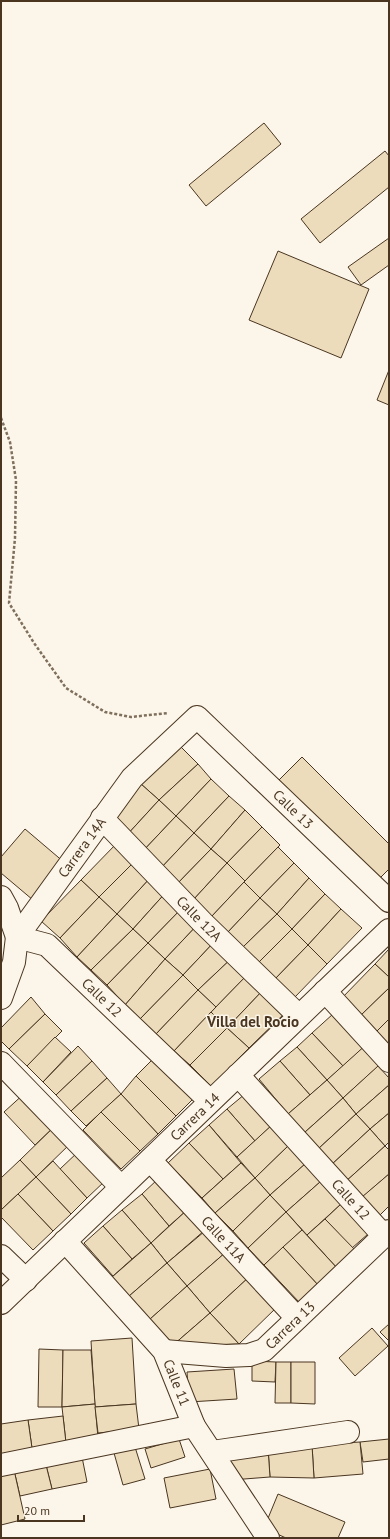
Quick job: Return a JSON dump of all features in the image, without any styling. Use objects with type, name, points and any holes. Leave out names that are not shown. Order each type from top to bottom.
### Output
[{"type":"street","name":"Carrera 14A","points":[[1,998],[14,962],[17,937],[132,778],[197,717]]},
{"type":"street","name":"Calle 13","points":[[197,717],[389,901]]},
{"type":"street","name":"Calle 12A","points":[[102,818],[203,923],[299,1016]]},
{"type":"street","points":[[1,898],[7,908],[17,937]]},
{"type":"street","name":"Carrera 14","points":[[1,1303],[389,930]]},
{"type":"street","name":"Calle 12","points":[[17,937],[47,945],[210,1101]]},
{"type":"street","points":[[325,991],[389,1061]]},
{"type":"street","points":[[1,1063],[121,1188]]},
{"type":"street","name":"Calle 12","points":[[238,1074],[387,1233]]},
{"type":"street","name":"Calle 11A","points":[[150,1160],[297,1318]]},
{"type":"street","name":"Carrera 13","points":[[164,1351],[226,1356],[249,1355],[264,1350],[387,1233]]},
{"type":"street","name":"Calle 11","points":[[66,1241],[164,1351],[194,1426],[268,1538]]},
{"type":"street","points":[[1,1256],[26,1280]]},
{"type":"street","points":[[1,1465],[194,1426]]},
{"type":"street","points":[[212,1452],[348,1432]]},
{"type":"path","points":[[1,418],[10,442],[16,480],[15,538],[8,602],[34,643],[66,688],[105,712],[131,717],[189,709],[197,717]]},
{"type":"building","points":[[264,123],[281,144],[206,206],[189,185]]},
{"type":"building","points":[[385,151],[389,156],[389,187],[320,243],[301,219]]},
{"type":"building","points":[[389,238],[389,265],[361,285],[348,267]]},
{"type":"building","points":[[278,251],[369,289],[341,358],[249,320]]},
{"type":"building","points":[[389,370],[389,405],[377,400]]},
{"type":"building","points":[[179,745],[198,764],[159,800],[141,784]]},
{"type":"building","points":[[302,757],[389,844],[389,869],[375,883],[275,784]]},
{"type":"building","points":[[198,764],[211,779],[176,816],[159,800]]},
{"type":"building","points":[[211,779],[229,796],[194,833],[176,816]]},
{"type":"building","points":[[141,784],[159,800],[126,836],[108,818]]},
{"type":"building","points":[[229,796],[245,810],[211,849],[194,833]]},
{"type":"building","points":[[159,800],[176,816],[143,851],[126,836]]},
{"type":"building","points":[[245,810],[262,827],[227,863],[211,849]]},
{"type":"building","points":[[176,816],[194,833],[161,868],[143,851]]},
{"type":"building","points":[[262,827],[280,845],[245,881],[227,863]]},
{"type":"building","points":[[25,829],[65,863],[33,900],[1,873],[1,857]]},
{"type":"building","points":[[194,833],[211,849],[177,884],[161,868]]},
{"type":"building","points":[[118,842],[136,860],[99,897],[81,880]]},
{"type":"building","points":[[278,847],[294,863],[260,898],[244,882]]},
{"type":"building","points":[[211,849],[227,863],[194,899],[177,884]]},
{"type":"building","points":[[136,860],[152,876],[117,914],[99,897]]},
{"type":"building","points":[[227,863],[245,881],[212,916],[194,899]]},
{"type":"building","points":[[294,863],[309,878],[277,914],[260,898]]},
{"type":"building","points":[[152,876],[168,890],[133,929],[117,914]]},
{"type":"building","points":[[309,878],[325,894],[292,929],[277,914]]},
{"type":"building","points":[[81,880],[99,897],[60,938],[41,921]]},
{"type":"building","points":[[244,882],[260,898],[228,932],[212,916]]},
{"type":"building","points":[[168,890],[185,905],[148,943],[133,929]]},
{"type":"building","points":[[325,894],[341,909],[308,945],[292,929]]},
{"type":"building","points":[[99,897],[117,914],[77,957],[60,938]]},
{"type":"building","points":[[260,898],[277,914],[243,947],[228,932]]},
{"type":"building","points":[[185,905],[202,920],[165,959],[148,943]]},
{"type":"building","points":[[341,909],[362,928],[327,964],[308,945]]},
{"type":"building","points":[[117,914],[133,929],[91,970],[77,957]]},
{"type":"building","points":[[277,914],[292,929],[258,963],[243,947]]},
{"type":"building","points":[[202,920],[216,940],[183,975],[165,959]]},
{"type":"building","points":[[133,929],[148,943],[107,985],[91,970]]},
{"type":"building","points":[[292,929],[308,945],[275,979],[258,963]]},
{"type":"building","points":[[216,940],[234,956],[198,990],[183,975]]},
{"type":"building","points":[[148,943],[165,959],[125,1005],[107,985]]},
{"type":"building","points":[[308,945],[327,964],[294,998],[275,979]]},
{"type":"building","points":[[389,949],[389,977],[375,964]]},
{"type":"building","points":[[234,956],[250,972],[216,1007],[198,990]]},
{"type":"building","points":[[165,959],[183,975],[140,1019],[125,1005]]},
{"type":"building","points":[[375,964],[389,977],[389,988],[358,1018],[340,1000]]},
{"type":"building","points":[[250,972],[264,989],[227,1028],[211,1012]]},
{"type":"building","points":[[183,975],[198,990],[156,1034],[140,1019]]},
{"type":"building","points":[[389,988],[389,1019],[374,1034],[358,1018]]},
{"type":"building","points":[[264,989],[287,1011],[249,1048],[227,1028]]},
{"type":"building","points":[[198,990],[216,1007],[174,1051],[156,1034]]},
{"type":"building","points":[[31,997],[45,1014],[9,1049],[1,1041],[1,1028]]},
{"type":"building","points":[[211,1012],[227,1028],[190,1065],[174,1051]]},
{"type":"building","points":[[45,1014],[62,1031],[27,1066],[9,1049]]},
{"type":"building","points":[[333,1014],[364,1047],[343,1066],[312,1033]]},
{"type":"building","points":[[389,1019],[389,1048],[374,1034]]},
{"type":"building","points":[[227,1028],[249,1048],[211,1086],[190,1065]]},
{"type":"building","points":[[312,1033],[343,1066],[327,1080],[297,1047]]},
{"type":"building","points":[[55,1037],[71,1052],[43,1082],[27,1066]]},
{"type":"building","points":[[368,1043],[384,1061],[343,1098],[327,1080]]},
{"type":"building","points":[[78,1046],[92,1061],[56,1095],[43,1082]]},
{"type":"building","points":[[297,1047],[327,1080],[310,1095],[280,1061]]},
{"type":"building","points":[[156,1056],[196,1096],[176,1116],[136,1076]]},
{"type":"building","points":[[92,1061],[107,1078],[71,1111],[56,1095]]},
{"type":"building","points":[[280,1061],[310,1095],[288,1114],[259,1079]]},
{"type":"building","points":[[378,1066],[389,1078],[389,1085],[356,1114],[343,1098]]},
{"type":"building","points":[[136,1076],[176,1116],[158,1134],[121,1094]]},
{"type":"building","points":[[107,1078],[121,1094],[86,1126],[71,1111]]},
{"type":"building","points":[[327,1080],[343,1098],[304,1133],[288,1114]]},
{"type":"building","points":[[389,1085],[389,1113],[370,1129],[356,1114]]},
{"type":"building","points":[[26,1092],[56,1125],[35,1145],[4,1112]]},
{"type":"building","points":[[121,1094],[158,1134],[140,1151],[101,1112]]},
{"type":"building","points":[[245,1094],[272,1125],[255,1141],[227,1109]]},
{"type":"building","points":[[343,1098],[356,1114],[319,1148],[304,1133]]},
{"type":"building","points":[[227,1109],[255,1141],[237,1157],[209,1125]]},
{"type":"building","points":[[101,1112],[140,1151],[121,1169],[83,1130]]},
{"type":"building","points":[[389,1113],[389,1142],[385,1146],[370,1129]]},
{"type":"building","points":[[356,1114],[370,1129],[331,1165],[317,1150]]},
{"type":"building","points":[[56,1125],[72,1142],[36,1177],[20,1160]]},
{"type":"building","points":[[209,1125],[241,1163],[223,1179],[189,1143]]},
{"type":"building","points":[[272,1125],[288,1146],[255,1178],[237,1157]]},
{"type":"building","points":[[370,1129],[385,1146],[344,1183],[329,1167]]},
{"type":"building","points":[[189,1143],[223,1179],[202,1198],[168,1163]]},
{"type":"building","points":[[288,1146],[305,1164],[270,1195],[255,1178]]},
{"type":"building","points":[[385,1146],[389,1150],[389,1174],[359,1200],[344,1183]]},
{"type":"building","points":[[79,1151],[106,1180],[87,1198],[60,1169]]},
{"type":"building","points":[[20,1160],[36,1177],[1,1210],[1,1178]]},
{"type":"building","points":[[53,1161],[87,1198],[71,1214],[36,1177]]},
{"type":"building","points":[[241,1163],[255,1178],[215,1213],[202,1198]]},
{"type":"building","points":[[305,1164],[320,1182],[286,1212],[270,1195]]},
{"type":"building","points":[[389,1174],[389,1206],[380,1215],[362,1197]]},
{"type":"building","points":[[36,1177],[71,1214],[53,1231],[18,1194]]},
{"type":"building","points":[[255,1178],[270,1195],[233,1231],[215,1213]]},
{"type":"building","points":[[158,1179],[187,1210],[169,1226],[142,1194]]},
{"type":"building","points":[[320,1182],[341,1204],[307,1235],[286,1212]]},
{"type":"building","points":[[18,1194],[53,1231],[33,1250],[1,1217],[1,1210]]},
{"type":"building","points":[[142,1194],[169,1226],[151,1243],[122,1210]]},
{"type":"building","points":[[270,1195],[286,1212],[248,1248],[233,1231]]},
{"type":"building","points":[[341,1204],[368,1234],[352,1248],[325,1219]]},
{"type":"building","points":[[122,1210],[151,1243],[132,1259],[103,1226]]},
{"type":"building","points":[[187,1210],[205,1230],[167,1263],[151,1243]]},
{"type":"building","points":[[286,1212],[302,1230],[264,1265],[248,1248]]},
{"type":"building","points":[[325,1219],[356,1251],[337,1268],[307,1235]]},
{"type":"building","points":[[103,1226],[132,1259],[113,1276],[84,1243]]},
{"type":"building","points":[[302,1230],[337,1268],[318,1285],[283,1247]]},
{"type":"building","points":[[205,1231],[226,1252],[187,1286],[167,1263]]},
{"type":"building","points":[[151,1243],[167,1263],[128,1297],[111,1278]]},
{"type":"building","points":[[283,1247],[318,1285],[300,1303],[264,1265]]},
{"type":"building","points":[[226,1252],[249,1277],[210,1313],[187,1286]]},
{"type":"building","points":[[167,1263],[187,1286],[149,1320],[128,1297]]},
{"type":"building","points":[[249,1277],[277,1307],[239,1344],[210,1313]]},
{"type":"building","points":[[187,1286],[210,1313],[172,1346],[149,1320]]},
{"type":"building","points":[[210,1313],[239,1344],[172,1346]]},
{"type":"building","points":[[389,1324],[389,1341],[380,1332]]},
{"type":"building","points":[[372,1328],[388,1346],[355,1376],[339,1358]]},
{"type":"building","points":[[132,1338],[136,1404],[95,1407],[91,1341]]},
{"type":"building","points":[[39,1349],[63,1350],[62,1407],[38,1407]]},
{"type":"building","points":[[63,1350],[91,1350],[95,1404],[62,1407]]},
{"type":"building","points":[[252,1361],[276,1362],[275,1382],[252,1381]]},
{"type":"building","points":[[276,1362],[291,1362],[291,1403],[275,1403]]},
{"type":"building","points":[[291,1362],[315,1362],[315,1404],[291,1403]]},
{"type":"building","points":[[234,1369],[237,1399],[189,1402],[187,1372]]},
{"type":"building","points":[[95,1404],[98,1438],[66,1443],[62,1407]]},
{"type":"building","points":[[136,1404],[139,1429],[98,1433],[95,1407]]},
{"type":"building","points":[[63,1416],[66,1443],[32,1448],[28,1420]]},
{"type":"building","points":[[28,1420],[32,1448],[1,1454],[1,1424]]},
{"type":"building","points":[[179,1439],[185,1457],[151,1468],[145,1449]]},
{"type":"building","points":[[389,1439],[389,1459],[363,1462],[360,1442]]},
{"type":"building","points":[[360,1442],[363,1474],[314,1478],[312,1445]]},
{"type":"building","points":[[312,1445],[314,1478],[270,1477],[268,1448]]},
{"type":"building","points":[[135,1447],[145,1479],[123,1485],[114,1453]]},
{"type":"building","points":[[268,1448],[270,1477],[231,1480],[229,1451]]},
{"type":"building","points":[[82,1457],[87,1482],[52,1489],[46,1465]]},
{"type":"building","points":[[46,1465],[52,1489],[20,1496],[14,1470]]},
{"type":"building","points":[[210,1469],[216,1499],[170,1508],[164,1478]]},
{"type":"building","points":[[14,1470],[25,1519],[1,1525],[1,1473]]},
{"type":"building","points":[[278,1494],[345,1522],[338,1538],[286,1538],[264,1528]]},
{"type":"district","name":"Villa del Rocio","points":[[253,1021]]}]
